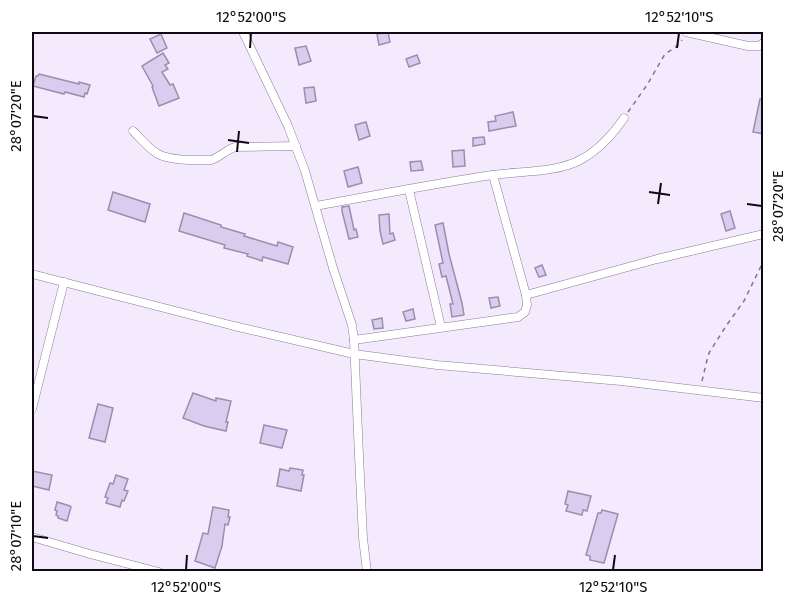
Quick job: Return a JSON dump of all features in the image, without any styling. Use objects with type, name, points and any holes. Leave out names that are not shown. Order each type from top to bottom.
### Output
[{"type":"street","points":[[243,32],[288,126],[306,171],[333,268],[352,325],[363,538],[367,572]]},
{"type":"street","points":[[687,32],[748,46],[759,46],[764,42]]},
{"type":"street","points":[[316,206],[493,175],[567,165],[581,160],[594,151],[615,132],[624,118]]},
{"type":"street","points":[[133,131],[158,154],[170,158],[211,160],[235,147],[296,146]]},
{"type":"street","points":[[354,340],[518,317],[525,312],[526,295],[493,175]]},
{"type":"street","points":[[409,190],[441,327]]},
{"type":"street","points":[[526,295],[657,259],[764,234]]},
{"type":"street","points":[[32,274],[354,354],[437,365],[621,381],[764,398]]},
{"type":"street","points":[[32,409],[64,282]]},
{"type":"street","points":[[32,537],[159,572]]},
{"type":"path","points":[[624,118],[665,54],[677,46],[687,32]]},
{"type":"path","points":[[700,390],[706,360],[744,301],[764,260]]},
{"type":"building","points":[[388,32],[390,42],[379,45],[377,34]]},
{"type":"building","points":[[161,34],[167,48],[157,53],[150,39]]},
{"type":"building","points":[[306,46],[311,61],[299,65],[295,48]]},
{"type":"building","points":[[163,53],[169,63],[165,65],[168,69],[162,72],[170,85],[173,84],[179,98],[159,106],[153,86],[142,66]]},
{"type":"building","points":[[417,55],[420,63],[409,67],[406,59]]},
{"type":"building","points":[[39,74],[90,85],[84,97],[65,92],[64,94],[33,86]]},
{"type":"building","points":[[314,87],[316,101],[306,103],[304,88]]},
{"type":"building","points":[[760,99],[764,100],[764,134],[753,132]]},
{"type":"building","points":[[513,112],[516,126],[489,131],[488,122],[496,121],[495,116]]},
{"type":"building","points":[[366,122],[370,136],[359,140],[355,125]]},
{"type":"building","points":[[484,137],[485,144],[473,146],[473,138]]},
{"type":"building","points":[[464,150],[465,166],[453,167],[452,151]]},
{"type":"building","points":[[421,161],[423,170],[411,171],[410,162]]},
{"type":"building","points":[[358,167],[362,183],[348,187],[344,171]]},
{"type":"building","points":[[113,192],[150,204],[145,222],[108,210]]},
{"type":"building","points":[[349,206],[354,230],[356,229],[358,237],[349,239],[342,207]]},
{"type":"building","points":[[730,211],[735,228],[726,231],[721,214]]},
{"type":"building","points":[[184,213],[245,234],[244,236],[277,246],[278,242],[293,247],[288,264],[263,257],[262,261],[247,256],[248,254],[224,248],[225,245],[179,231]]},
{"type":"building","points":[[389,214],[390,234],[393,233],[395,240],[383,244],[379,215]]},
{"type":"building","points":[[443,223],[464,315],[452,317],[450,304],[453,304],[446,276],[442,277],[439,264],[443,263],[435,225]]},
{"type":"building","points":[[542,265],[546,275],[539,277],[535,268]]},
{"type":"building","points":[[498,297],[500,306],[491,308],[489,298]]},
{"type":"building","points":[[413,309],[415,319],[406,321],[403,312]]},
{"type":"building","points":[[382,318],[383,328],[374,329],[372,320]]},
{"type":"building","points":[[193,393],[216,401],[216,398],[231,401],[226,431],[183,418]]},
{"type":"building","points":[[98,404],[113,408],[105,442],[89,438]]},
{"type":"building","points":[[264,425],[287,430],[282,448],[260,443]]},
{"type":"building","points":[[290,468],[303,470],[301,491],[277,486],[280,469],[289,471]]},
{"type":"building","points":[[32,471],[52,475],[49,490],[32,486]]},
{"type":"building","points":[[116,475],[128,479],[124,490],[128,491],[120,507],[106,503],[108,498],[105,497]]},
{"type":"building","points":[[568,491],[591,496],[587,511],[583,510],[582,515],[566,511]]},
{"type":"building","points":[[57,502],[71,507],[67,521],[56,515]]},
{"type":"building","points":[[213,507],[229,510],[228,517],[230,517],[228,525],[225,524],[222,546],[215,568],[195,561],[203,533],[208,534]]},
{"type":"building","points":[[602,510],[618,514],[604,563],[590,560],[590,556],[586,555],[598,513]]}]
